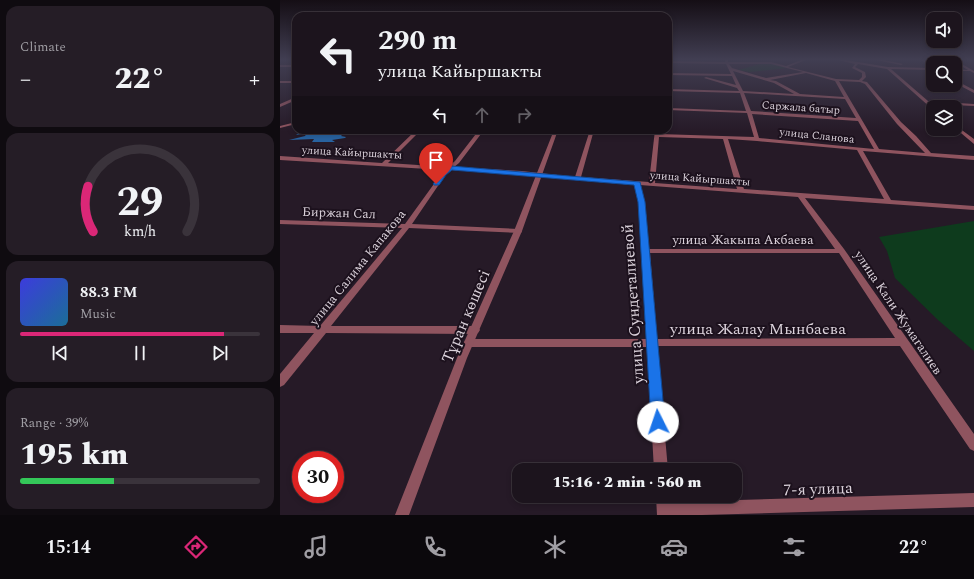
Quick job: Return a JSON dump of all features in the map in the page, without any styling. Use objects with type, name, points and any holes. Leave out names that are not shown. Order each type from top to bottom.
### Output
[{"type":"street","points":[[728,84],[739,87]]},
{"type":"street","points":[[738,84],[746,102],[757,139]]},
{"type":"street","points":[[780,84],[800,95]]},
{"type":"street","points":[[838,84],[878,151]]},
{"type":"street","points":[[867,84],[899,123],[929,154]]},
{"type":"street","points":[[906,84],[926,101]]},
{"type":"street","points":[[962,85],[974,92]]},
{"type":"street","points":[[672,90],[741,92],[847,98]]},
{"type":"street","points":[[280,106],[292,100]]},
{"type":"street","points":[[280,102],[289,101]]},
{"type":"street","points":[[962,104],[974,105]]},
{"type":"street","name":"Саржала батыр","points":[[672,109],[749,112],[860,120]]},
{"type":"street","points":[[280,127],[292,124]]},
{"type":"street","points":[[962,132],[974,142]]},
{"type":"street","points":[[385,163],[415,134]]},
{"type":"street","name":"улица Салима Капакова","points":[[280,382],[407,226],[444,173],[458,162],[479,134]]},
{"type":"street","name":"Тұран көшесі","points":[[402,515],[469,343],[518,232],[554,134]]},
{"type":"street","points":[[577,179],[591,134]]},
{"type":"street","points":[[652,185],[657,134]]},
{"type":"street","name":"улица Сланова","points":[[671,134],[757,139],[878,151],[974,158]]},
{"type":"street","points":[[725,138],[741,192]]},
{"type":"street","points":[[860,149],[889,202]]},
{"type":"street","name":"улица Кайыршакты","points":[[280,158],[385,163],[741,192],[974,208]]},
{"type":"street","name":"улица Сундеталиевой","points":[[637,184],[642,202],[661,463]]},
{"type":"street","name":"улица Кали Жумагалиев","points":[[801,196],[841,250],[902,342],[974,445]]},
{"type":"street","name":"Биржан Сал","points":[[280,222],[407,226],[518,232]]},
{"type":"street","name":"улица Жакыпа Акбаева","points":[[645,251],[841,250]]},
{"type":"street","points":[[280,329],[475,330]]},
{"type":"street","name":"улица Жалау Мынбаева","points":[[469,343],[902,342]]},
{"type":"street","name":"7-я улица","points":[[664,507],[974,500]]},
{"type":"green space","points":[[974,221],[974,351],[938,320],[895,278],[887,251],[879,237]]},
{"type":"water","points":[[306,134],[343,134],[341,136],[346,137],[332,140],[335,142],[312,142],[314,139],[289,140],[305,136]]},
{"type":"route","points":[[436,184],[444,173],[451,168],[637,184],[642,202],[658,422]]}]
